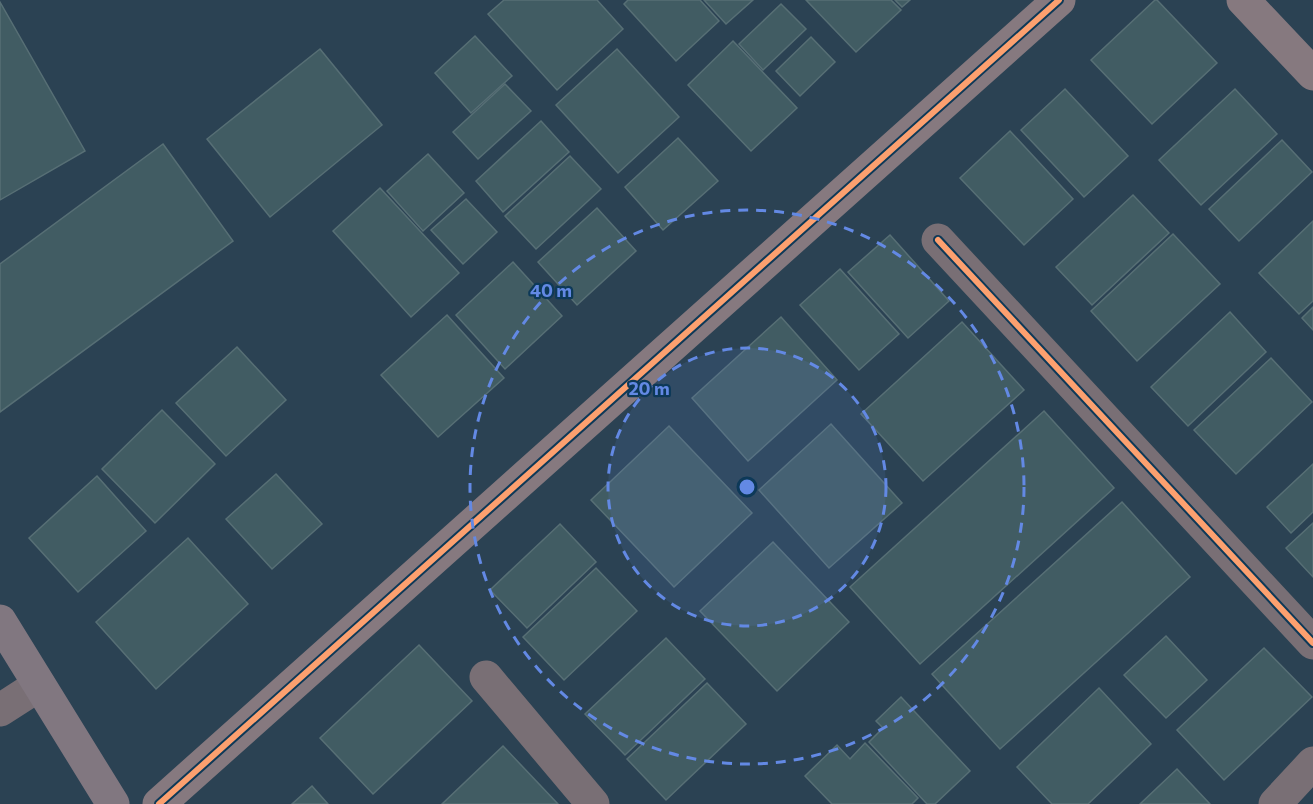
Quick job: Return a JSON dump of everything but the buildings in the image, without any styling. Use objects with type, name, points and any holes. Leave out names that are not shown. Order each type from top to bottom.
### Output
[{"type":"main road","points":[[0,621],[113,804]]},
{"type":"street","points":[[159,804],[1059,0]]},
{"type":"street","points":[[1243,0],[1313,74]]},
{"type":"street","points":[[938,240],[1313,643]]},
{"type":"street","points":[[486,677],[593,804]]},
{"type":"street","points":[[0,710],[39,685]]},
{"type":"street","points":[[1275,804],[1313,763]]},
{"type":"cycle path","points":[[159,804],[1059,0]]},
{"type":"cycle path","points":[[938,240],[1313,643]]}]
